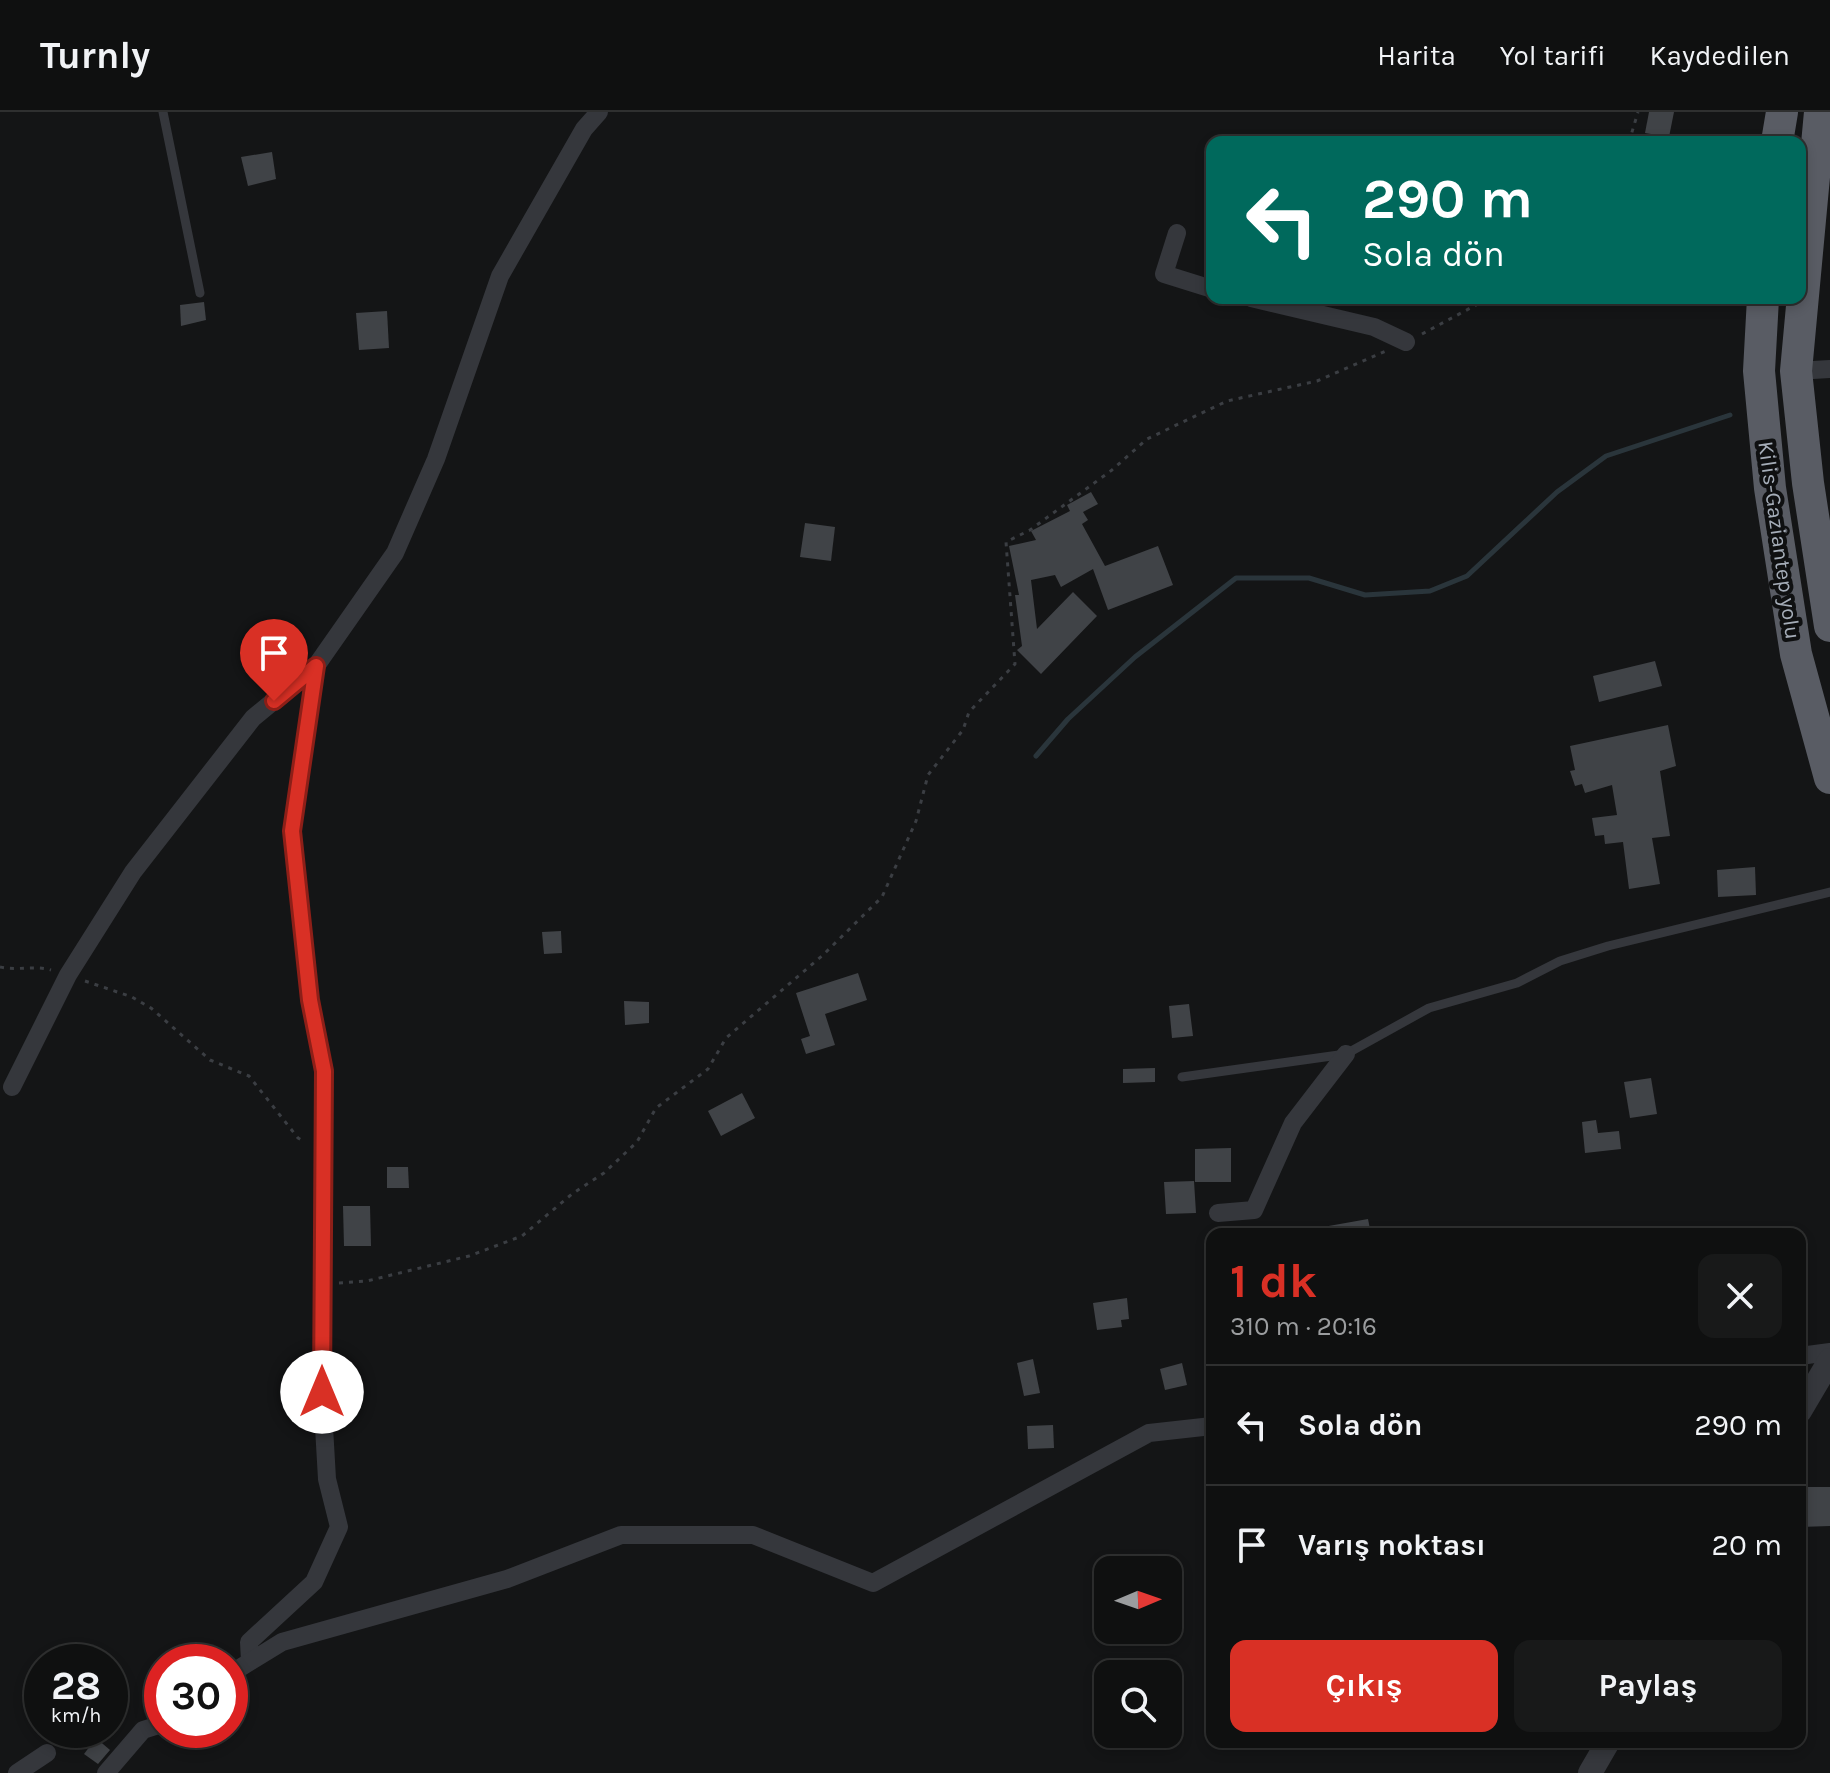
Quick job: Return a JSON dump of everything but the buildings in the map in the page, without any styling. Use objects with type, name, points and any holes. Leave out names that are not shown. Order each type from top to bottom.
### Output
[{"type":"highway","points":[[1778,136],[1782,112]]},
{"type":"highway","name":"Kilis-Gaziantep yolu","points":[[1806,263],[1820,112]]},
{"type":"highway","name":"Kilis-Gaziantep yolu","points":[[1763,304],[1759,371],[1770,488],[1796,654],[1830,778]]},
{"type":"highway","name":"Kilis-Gaziantep yolu","points":[[1802,304],[1796,371],[1808,483],[1830,626]]},
{"type":"street","points":[[12,1087],[68,975],[133,872],[253,718],[316,666],[395,553],[436,459],[500,276],[584,129],[599,112]]},
{"type":"street","points":[[1177,233],[1164,274],[1206,287]]},
{"type":"street","points":[[1276,304],[1374,327],[1406,342]]},
{"type":"street","points":[[1796,371],[1830,369]]},
{"type":"street","points":[[316,666],[292,831],[310,1000],[324,1071],[322,1392],[327,1479],[339,1527],[314,1582],[249,1642],[250,1661],[282,1642],[507,1579],[621,1535],[753,1535],[873,1583],[1149,1433],[1206,1427]]},
{"type":"street","points":[[1218,1213],[1254,1210],[1293,1123],[1346,1054]]},
{"type":"street","points":[[1806,1355],[1830,1352]]},
{"type":"street","points":[[1806,1400],[1830,1360]]},
{"type":"street","points":[[106,1773],[144,1730]]},
{"type":"street","points":[[1590,1773],[1605,1748]]},
{"type":"street","points":[[17,1773],[47,1753]]},
{"type":"lane","points":[[163,112],[200,293]]},
{"type":"lane","points":[[1182,1077],[1346,1054],[1429,1008],[1517,983],[1560,961],[1608,946],[1830,892]]},
{"type":"path","points":[[1631,136],[1638,112]]},
{"type":"path","points":[[323,1285],[367,1281],[454,1259],[522,1236],[572,1194],[604,1173],[637,1142],[656,1108],[708,1069],[726,1038],[823,955],[882,897],[916,821],[928,775],[963,730],[969,712],[1015,664],[1006,542],[1030,530],[1112,470],[1147,439],[1227,401],[1317,381],[1406,342],[1478,304]]},
{"type":"path","points":[[0,967],[19,971],[42,968],[132,997],[151,1008],[210,1060],[249,1076],[298,1138],[323,1151]]},
{"type":"waterway","points":[[1036,756],[1068,719],[1135,657],[1236,578],[1309,578],[1365,595],[1430,591],[1467,576],[1557,492],[1606,456],[1730,415]]},
{"type":"route","points":[[274,701],[316,666],[292,831],[310,1000],[324,1071],[322,1392]]}]
